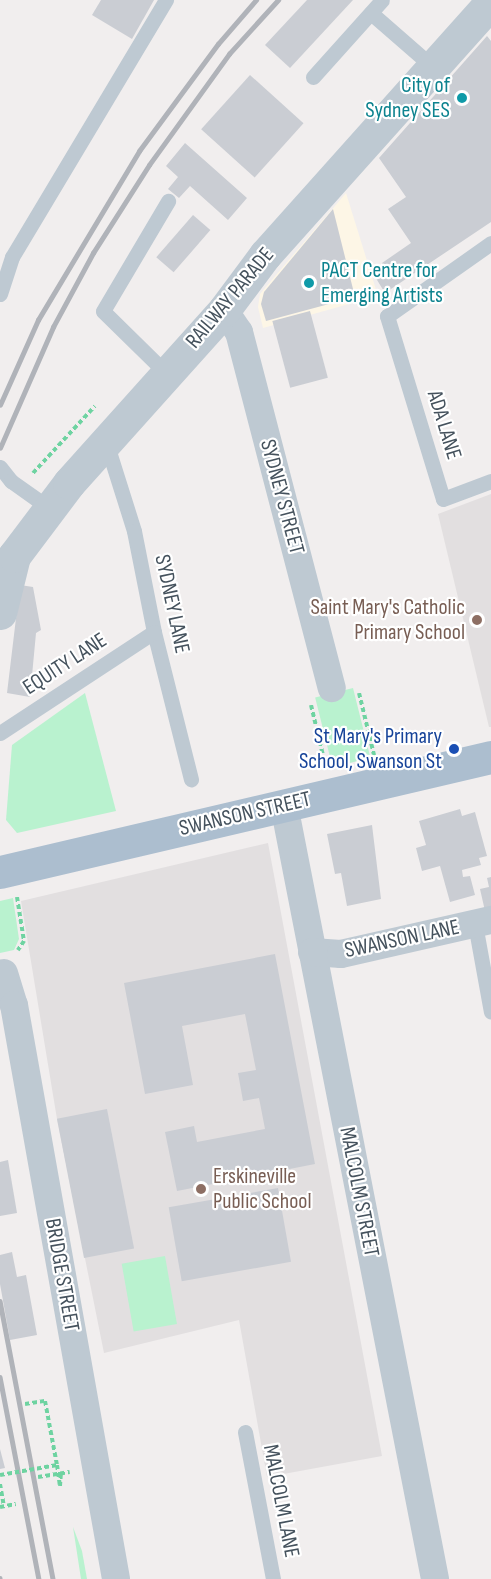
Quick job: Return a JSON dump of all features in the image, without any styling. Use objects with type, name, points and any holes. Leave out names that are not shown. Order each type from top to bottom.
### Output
[{"type":"main road","name":"SWANSON STREET","points":[[8,883],[284,805],[491,757]]},
{"type":"street","name":"RAILWAY PARADE","points":[[0,613],[14,556],[49,508],[105,439],[224,310],[265,255],[490,4]]},
{"type":"street","name":"SYDNEY STREET","points":[[224,310],[239,332],[332,688]]},
{"type":"street","name":"MALCOLM STREET","points":[[284,805],[435,1579]]},
{"type":"street","name":"SWANSON LANE","points":[[312,952],[341,954],[483,922]]},
{"type":"street","name":"BRIDGE STREET","points":[[4,973],[14,1005],[116,1579]]},
{"type":"lane","points":[[0,294],[12,257],[166,0]]},
{"type":"lane","points":[[313,77],[382,0]]},
{"type":"lane","points":[[370,13],[433,68]]},
{"type":"lane","points":[[166,373],[103,311],[168,201]]},
{"type":"lane","name":"ADA LANE","points":[[491,243],[387,316],[443,499],[491,481]]},
{"type":"lane","name":"SYDNEY LANE","points":[[105,439],[134,531],[154,633],[191,779]]},
{"type":"lane","points":[[0,466],[11,481],[49,508]]},
{"type":"lane","name":"EQUITY LANE","points":[[0,733],[154,633]]},
{"type":"lane","points":[[483,922],[491,1012]]},
{"type":"lane","name":"MALCOLM LANE","points":[[244,1432],[273,1579]]},
{"type":"path","points":[[326,772],[309,694],[356,682],[375,760]]},
{"type":"path","points":[[4,973],[24,941],[8,883]]},
{"type":"path","points":[[25,1404],[45,1401],[60,1486],[61,1473]]},
{"type":"path","points":[[0,1475],[57,1465]]},
{"type":"path","points":[[38,1478],[79,1470]]},
{"type":"path","points":[[0,1484],[2,1507],[16,1504]]},
{"type":"shaded area","points":[[346,193],[378,296],[263,328],[258,307],[260,294]]},
{"type":"shaded area","name":"Saint Mary's Catholic Primary School","points":[[491,494],[491,727],[489,727],[438,514]]},
{"type":"shaded area","name":"Erskineville Public School","points":[[268,843],[382,1456],[267,1477],[239,1320],[104,1353],[57,1119],[21,901]]},
{"type":"green space","points":[[353,688],[370,758],[333,767],[315,697]]},
{"type":"green space","points":[[85,693],[116,811],[17,833],[6,820],[12,745]]},
{"type":"green space","points":[[13,898],[19,939],[14,950],[0,953],[0,901]]},
{"type":"green space","points":[[165,1256],[177,1324],[134,1332],[122,1264]]},
{"type":"green space","points":[[73,1527],[82,1551],[87,1579],[81,1579]]},
{"type":"building","points":[[101,0],[154,0],[132,39],[92,15]]},
{"type":"building","points":[[307,0],[353,0],[290,68],[265,45]]},
{"type":"building","name":"City of Sydney SES","points":[[487,36],[491,41],[491,222],[385,293],[374,275],[384,268],[382,263],[411,243],[388,209],[406,197],[379,158]]},
{"type":"building","points":[[250,75],[304,123],[255,177],[201,129]]},
{"type":"building","points":[[185,143],[247,198],[228,220],[190,186],[179,198],[168,189],[178,177],[166,166]]},
{"type":"building","points":[[333,209],[355,297],[266,321],[261,304],[264,292]]},
{"type":"building","points":[[193,215],[210,230],[174,272],[156,257]]},
{"type":"building","points":[[310,311],[328,378],[290,388],[272,321]]},
{"type":"building","points":[[20,585],[33,587],[41,630],[36,633],[30,697],[7,693]]},
{"type":"building","points":[[460,809],[462,816],[475,812],[487,856],[479,858],[481,865],[462,870],[463,877],[470,876],[475,895],[450,902],[440,866],[422,871],[416,848],[426,845],[419,821]]},
{"type":"building","points":[[372,825],[381,899],[347,906],[341,873],[335,874],[327,834]]},
{"type":"building","points":[[491,877],[491,910],[485,911],[480,889],[489,887],[487,878]]},
{"type":"building","points":[[275,954],[315,1164],[177,1191],[165,1132],[194,1126],[197,1142],[265,1129],[259,1098],[243,1101],[238,1073],[256,1070],[245,1014],[182,1026],[193,1085],[145,1094],[124,983]]},
{"type":"building","points":[[107,1109],[134,1248],[84,1258],[57,1119]]},
{"type":"building","points":[[8,1160],[17,1213],[0,1216],[0,1162]]},
{"type":"building","points":[[278,1188],[291,1262],[182,1281],[169,1207]]},
{"type":"building","points":[[12,1252],[17,1277],[26,1275],[37,1335],[10,1340],[0,1284],[0,1255]]},
{"type":"building","points":[[0,1449],[5,1468],[0,1469]]},
{"type":"railway","points":[[0,405],[38,320],[139,151],[218,44],[256,0]]},
{"type":"railway","points":[[0,448],[53,327],[93,253],[149,165],[229,54],[278,0]]},
{"type":"railway","points":[[0,1301],[53,1579]]},
{"type":"railway","points":[[0,1377],[39,1579]]},
{"type":"place","name":"City of Sydney SES","points":[[462,98]]},
{"type":"place","name":"PACT Centre for Emerging Artists","points":[[309,283]]},
{"type":"place","name":"Saint Mary's Catholic Primary School","points":[[477,620]]},
{"type":"place","name":"St Mary's Primary School, Swanson St","points":[[454,749]]},
{"type":"place","name":"Erskineville Public School","points":[[201,1189]]}]
